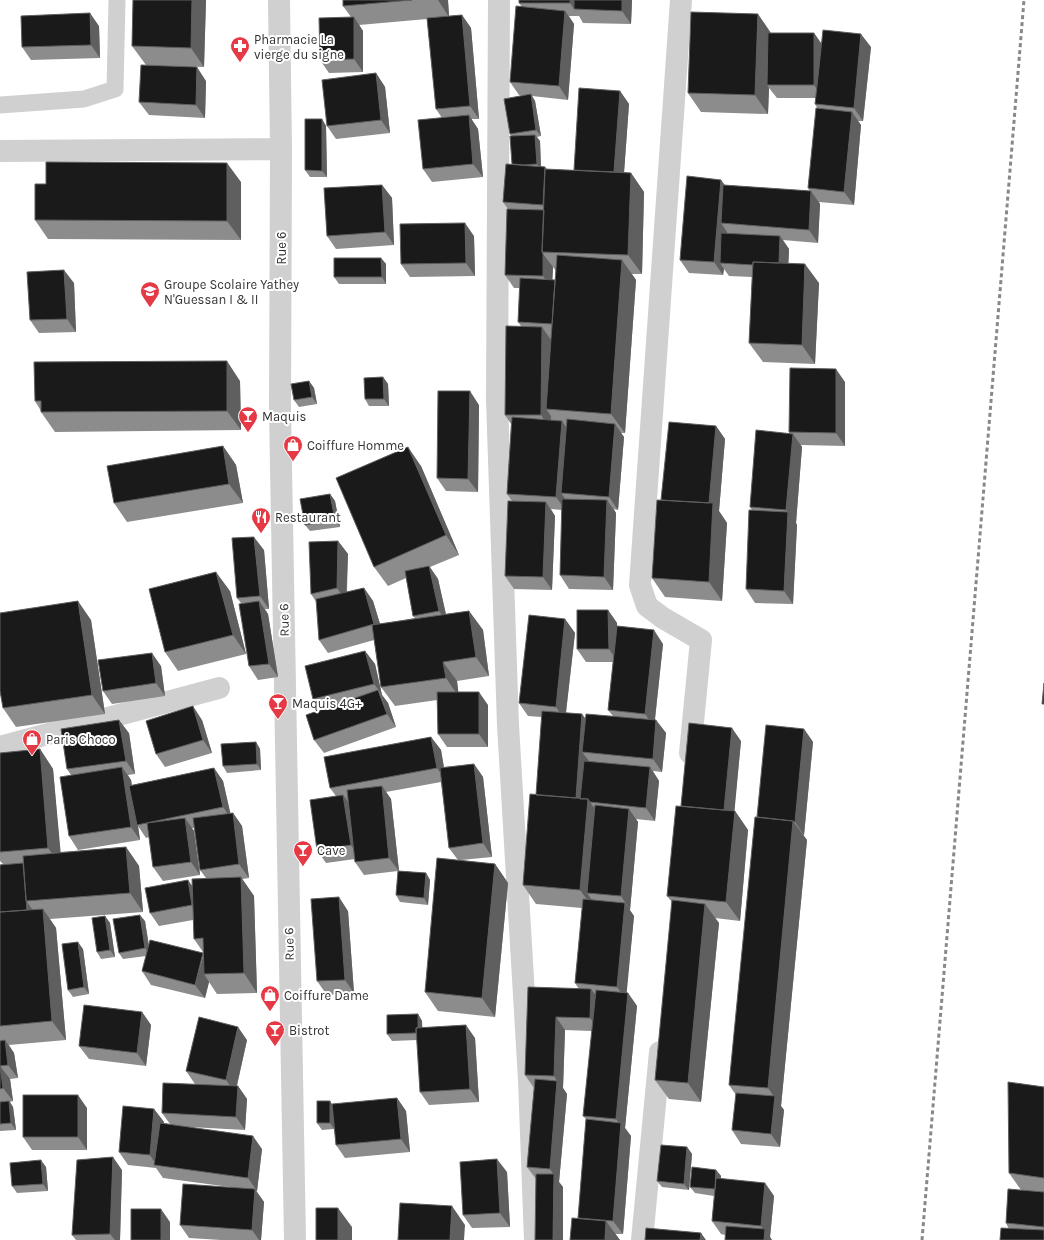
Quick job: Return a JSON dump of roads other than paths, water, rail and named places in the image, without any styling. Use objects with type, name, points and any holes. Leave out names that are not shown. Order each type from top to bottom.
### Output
[{"type":"street","name":"Rue 6","points":[[279,0],[281,149],[280,419],[295,1240]]},
{"type":"street","points":[[499,0],[497,400],[508,725],[528,1072],[534,1240]]},
{"type":"street","points":[[681,0],[640,585],[647,606],[663,618],[701,640],[688,774]]},
{"type":"street","points":[[0,151],[281,149]]},
{"type":"street","points":[[0,747],[219,688]]},
{"type":"street","points":[[642,1240],[662,1035]]},
{"type":"lane","points":[[0,105],[84,99],[115,89],[117,0]]},
{"type":"railway","points":[[922,1240],[1024,0]]},
{"type":"place","name":"Pharmacie La vierge du signe","points":[[240,63]]},
{"type":"place","name":"Groupe Scolaire Yathey N'Guessan I & II","points":[[150,308]]},
{"type":"place","name":"Maquis","points":[[248,433]]},
{"type":"place","name":"Coiffure Homme","points":[[293,462]]},
{"type":"place","name":"Restaurant","points":[[261,534]]},
{"type":"place","name":"Maquis 4G+","points":[[278,720]]},
{"type":"place","name":"Paris Choco","points":[[32,756]]},
{"type":"place","name":"Cave","points":[[303,867]]},
{"type":"place","name":"Coiffure Dame","points":[[270,1012]]},
{"type":"place","name":"Bistrot","points":[[275,1047]]}]
